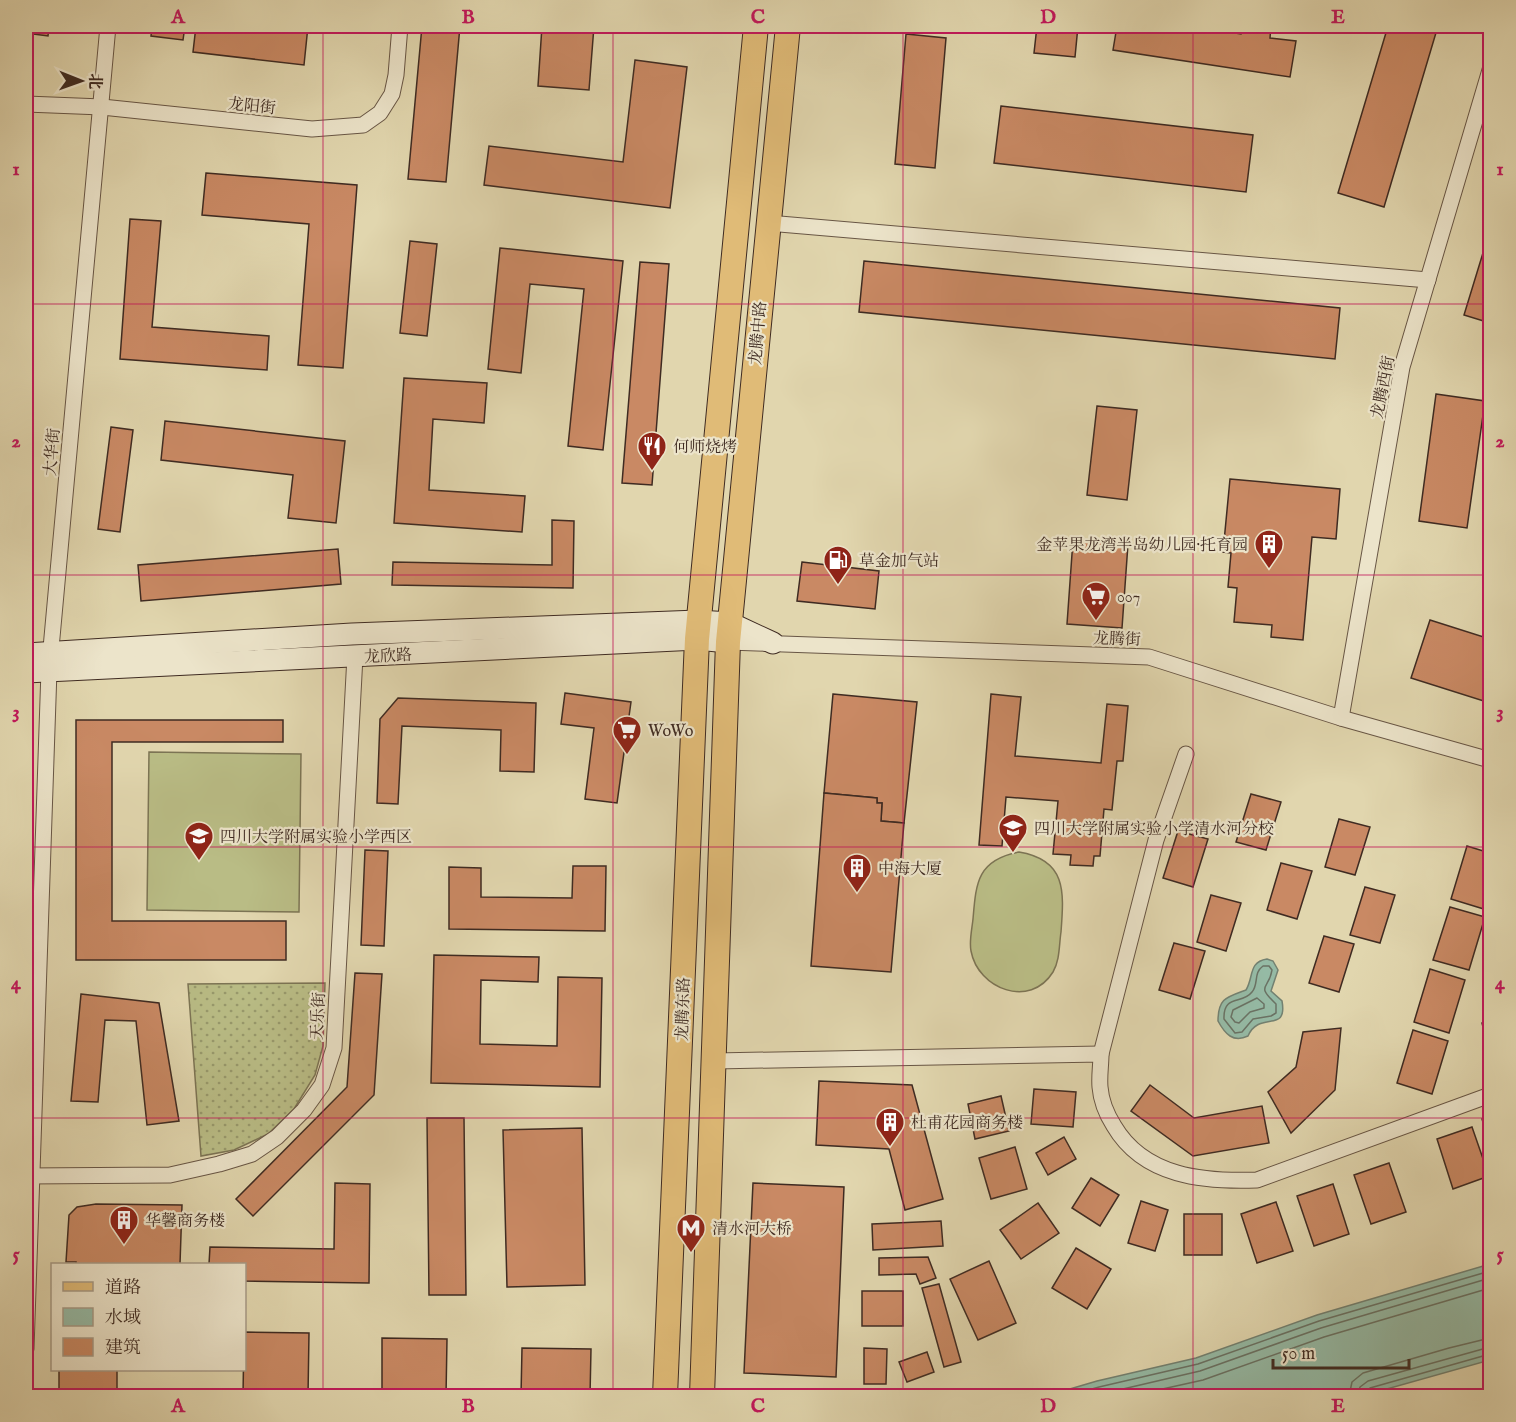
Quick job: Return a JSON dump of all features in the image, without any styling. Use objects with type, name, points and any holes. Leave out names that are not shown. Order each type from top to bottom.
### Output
[{"type":"main road","name":"龙腾中路","points":[[698,630],[756,26]]},
{"type":"main road","name":"龙腾中路","points":[[729,632],[788,26]]},
{"type":"main road","name":"龙腾东路","points":[[665,1396],[698,630]]},
{"type":"main road","name":"龙腾东路","points":[[702,1396],[729,632]]},
{"type":"street","name":"大华街","points":[[26,1349],[28,1176],[50,662],[108,26]]},
{"type":"street","name":"龙阳街","points":[[26,104],[102,107],[312,129],[363,125],[380,113],[392,93],[396,75],[400,26]]},
{"type":"street","name":"龙腾西街","points":[[1341,718],[1402,367],[1491,70]]},
{"type":"street","points":[[768,223],[1428,280]]},
{"type":"street","name":"龙欣路","points":[[50,662],[355,656],[698,630],[729,632]]},
{"type":"street","points":[[26,672],[50,662],[352,634],[698,630]]},
{"type":"street","points":[[729,632],[773,643]]},
{"type":"street","name":"龙腾街","points":[[773,643],[1149,657],[1341,718],[1491,760]]},
{"type":"street","points":[[26,654],[50,662]]},
{"type":"street","name":"天乐街","points":[[28,1176],[170,1175],[252,1154],[277,1137],[304,1110],[322,1084],[334,1048],[355,656]]},
{"type":"street","points":[[1186,754],[1156,840],[1101,1054],[1100,1088],[1108,1115],[1120,1136],[1136,1153],[1156,1166],[1184,1175],[1222,1181],[1257,1180],[1491,1095]]},
{"type":"street","points":[[715,1061],[1101,1054]]},
{"type":"shaded area","points":[[149,752],[301,754],[299,912],[147,910]]},
{"type":"shaded area","points":[[1019,852],[1035,856],[1054,870],[1062,891],[1062,904],[1059,952],[1053,972],[1043,983],[1031,990],[1019,992],[1006,990],[984,976],[976,964],[970,943],[976,894],[981,875],[995,861]]},
{"type":"shaded area","points":[[325,983],[323,1046],[315,1075],[294,1109],[268,1134],[234,1150],[201,1156],[188,984]]},
{"type":"water","points":[[1267,959],[1273,961],[1278,970],[1271,991],[1282,1001],[1281,1017],[1259,1024],[1248,1036],[1234,1038],[1218,1021],[1220,1007],[1225,999],[1246,990],[1254,967],[1257,963]]},
{"type":"water","points":[[1490,1264],[1490,1360],[1362,1396],[1046,1396],[1097,1381],[1196,1358],[1317,1315]]},
{"type":"building","points":[[26,26],[49,26],[48,36],[26,33]]},
{"type":"building","points":[[152,26],[185,26],[183,40],[151,36]]},
{"type":"building","points":[[196,26],[308,26],[304,65],[193,52]]},
{"type":"building","points":[[422,26],[460,26],[446,182],[408,179]]},
{"type":"building","points":[[542,26],[594,26],[589,90],[538,86]]},
{"type":"building","points":[[1037,26],[1078,26],[1075,57],[1034,53]]},
{"type":"building","points":[[1117,26],[1155,26],[1175,29],[1176,26],[1208,26],[1207,29],[1241,34],[1242,26],[1271,26],[1270,38],[1296,41],[1290,77],[1113,50]]},
{"type":"building","points":[[1388,26],[1438,26],[1384,207],[1338,193]]},
{"type":"building","points":[[906,34],[946,38],[935,168],[895,164]]},
{"type":"building","points":[[635,60],[687,67],[670,208],[484,185],[489,146],[623,162]]},
{"type":"building","points":[[1001,106],[1253,135],[1246,192],[994,163]]},
{"type":"building","points":[[206,173],[357,185],[343,368],[298,365],[309,224],[202,215]]},
{"type":"building","points":[[130,219],[161,221],[152,327],[269,336],[267,370],[120,359]]},
{"type":"building","points":[[1490,230],[1490,323],[1464,315]]},
{"type":"building","points":[[410,241],[437,244],[427,336],[400,333]]},
{"type":"building","points":[[500,248],[623,261],[603,450],[568,446],[584,289],[530,284],[521,373],[488,369]]},
{"type":"building","points":[[864,261],[1340,308],[1335,359],[859,312]]},
{"type":"building","points":[[640,262],[669,264],[652,485],[622,483]]},
{"type":"building","points":[[404,378],[487,383],[484,423],[433,419],[429,490],[525,496],[522,532],[394,523]]},
{"type":"building","points":[[1436,394],[1485,401],[1467,528],[1419,521]]},
{"type":"building","points":[[1097,406],[1137,410],[1127,500],[1087,495]]},
{"type":"building","points":[[165,421],[345,441],[336,523],[288,518],[293,475],[161,460]]},
{"type":"building","points":[[111,427],[133,430],[120,532],[98,529]]},
{"type":"building","name":"金苹果龙湾半岛幼儿园·托育园","points":[[1230,479],[1340,489],[1336,539],[1312,537],[1303,640],[1271,637],[1272,625],[1234,622],[1237,588],[1228,587],[1231,553],[1223,552]]},
{"type":"building","points":[[552,520],[574,521],[573,588],[392,585],[393,562],[552,565]]},
{"type":"building","points":[[1073,540],[1128,544],[1122,628],[1067,624]]},
{"type":"building","points":[[338,549],[341,584],[141,601],[138,565]]},
{"type":"building","name":"草金加气站","points":[[802,562],[879,571],[875,609],[797,601]]},
{"type":"building","points":[[1430,620],[1490,639],[1490,703],[1411,678]]},
{"type":"building","points":[[565,693],[631,702],[617,803],[585,799],[594,728],[561,724]]},
{"type":"building","points":[[833,694],[917,702],[904,823],[881,821],[882,803],[877,803],[877,798],[824,793]]},
{"type":"building","points":[[991,694],[1021,697],[1015,756],[1101,763],[1107,704],[1128,706],[1123,761],[1117,761],[1112,810],[1104,809],[1100,856],[1094,856],[1093,866],[1070,865],[1071,855],[1053,854],[1058,801],[1006,797],[1002,846],[979,845]]},
{"type":"building","points":[[398,698],[536,703],[534,772],[500,771],[501,730],[402,726],[398,804],[377,803],[380,719]]},
{"type":"building","points":[[76,720],[283,720],[283,742],[112,742],[112,921],[286,921],[286,960],[76,960]]},
{"type":"building","name":"中海大厦","points":[[824,793],[877,798],[877,803],[882,803],[881,821],[904,823],[891,972],[811,966]]},
{"type":"building","points":[[1251,794],[1281,802],[1266,850],[1236,842]]},
{"type":"building","points":[[1339,819],[1370,827],[1355,875],[1325,867]]},
{"type":"building","points":[[1178,831],[1208,839],[1193,887],[1163,878]]},
{"type":"building","points":[[1467,846],[1490,853],[1490,897],[1487,910],[1451,899]]},
{"type":"building","points":[[365,850],[388,851],[384,946],[361,945]]},
{"type":"building","points":[[1281,863],[1312,871],[1297,919],[1267,910]]},
{"type":"building","points":[[573,866],[606,866],[605,931],[449,929],[449,867],[481,868],[481,897],[572,898]]},
{"type":"building","points":[[1365,887],[1395,895],[1380,943],[1350,935]]},
{"type":"building","points":[[1211,895],[1241,903],[1226,951],[1197,942]]},
{"type":"building","points":[[1450,907],[1485,917],[1469,970],[1433,960]]},
{"type":"building","points":[[1324,936],[1354,944],[1339,992],[1309,983]]},
{"type":"building","points":[[1174,943],[1205,951],[1190,999],[1159,990]]},
{"type":"building","points":[[434,955],[539,957],[538,982],[481,980],[480,1044],[557,1046],[558,977],[602,978],[600,1087],[431,1083]]},
{"type":"building","points":[[1430,969],[1465,980],[1449,1033],[1414,1022]]},
{"type":"building","points":[[355,973],[382,974],[374,1095],[253,1216],[236,1199],[347,1087]]},
{"type":"building","points":[[81,994],[159,1003],[179,1121],[147,1125],[136,1021],[105,1020],[98,1102],[71,1101]]},
{"type":"building","points":[[1490,1021],[1490,1054],[1482,1023]]},
{"type":"building","points":[[1341,1028],[1335,1090],[1291,1133],[1268,1092],[1296,1067],[1303,1032]]},
{"type":"building","points":[[1413,1030],[1448,1041],[1432,1094],[1397,1083]]},
{"type":"building","name":"杜甫花园商务楼","points":[[819,1081],[912,1085],[943,1199],[905,1210],[889,1149],[816,1145]]},
{"type":"building","points":[[1150,1085],[1194,1118],[1262,1106],[1269,1143],[1193,1156],[1131,1111]]},
{"type":"building","points":[[1034,1089],[1076,1092],[1073,1127],[1031,1124]]},
{"type":"building","points":[[1001,1096],[1009,1131],[975,1139],[968,1104]]},
{"type":"building","points":[[1490,1116],[1490,1145],[1482,1119]]},
{"type":"building","points":[[427,1118],[464,1118],[466,1295],[429,1295]]},
{"type":"building","points":[[1472,1127],[1489,1176],[1453,1189],[1437,1139]]},
{"type":"building","points":[[582,1128],[585,1285],[507,1287],[503,1130]]},
{"type":"building","points":[[1064,1137],[1076,1159],[1048,1175],[1036,1153]]},
{"type":"building","points":[[1015,1147],[1027,1189],[991,1199],[979,1158]]},
{"type":"building","points":[[1389,1163],[1406,1212],[1371,1224],[1354,1175]]},
{"type":"building","points":[[1091,1178],[1119,1195],[1100,1226],[1072,1208]]},
{"type":"building","points":[[335,1183],[370,1184],[369,1283],[246,1281],[246,1263],[209,1263],[210,1247],[334,1249]]},
{"type":"building","points":[[753,1183],[844,1187],[836,1377],[744,1373]]},
{"type":"building","points":[[1333,1184],[1349,1234],[1314,1246],[1297,1196]]},
{"type":"building","points":[[1141,1201],[1168,1210],[1155,1251],[1128,1243]]},
{"type":"building","points":[[1276,1202],[1293,1251],[1257,1263],[1241,1214]]},
{"type":"building","points":[[1038,1203],[1059,1233],[1021,1259],[1000,1230]]},
{"type":"building","name":"华馨商务楼","points":[[96,1204],[182,1205],[180,1263],[66,1262],[69,1215],[77,1207]]},
{"type":"building","points":[[1184,1214],[1222,1214],[1222,1255],[1184,1255]]},
{"type":"building","points":[[941,1221],[943,1246],[873,1250],[872,1224]]},
{"type":"building","points":[[1076,1248],[1111,1269],[1087,1309],[1052,1288]]},
{"type":"building","points":[[928,1257],[936,1278],[920,1284],[916,1274],[879,1275],[879,1258]]},
{"type":"building","points":[[989,1261],[1016,1323],[978,1340],[950,1279]]},
{"type":"building","points":[[939,1284],[961,1362],[944,1367],[922,1288]]},
{"type":"building","points":[[862,1291],[903,1291],[903,1326],[862,1326]]},
{"type":"building","points":[[246,1332],[309,1333],[308,1396],[243,1396],[243,1371],[246,1371]]},
{"type":"building","points":[[382,1338],[447,1339],[446,1396],[382,1396]]},
{"type":"building","points":[[522,1348],[591,1349],[590,1396],[521,1396]]},
{"type":"building","points":[[864,1348],[887,1349],[886,1384],[864,1384]]},
{"type":"building","points":[[927,1352],[934,1372],[907,1382],[899,1362]]},
{"type":"building","points":[[59,1371],[117,1371],[117,1396],[59,1396]]},
{"type":"place","name":"何师烧烤","points":[[652,472]]},
{"type":"place","name":"金苹果龙湾半岛幼儿园·托育园","points":[[1269,570]]},
{"type":"place","name":"草金加气站","points":[[838,586]]},
{"type":"place","name":"007","points":[[1096,622]]},
{"type":"place","name":"WoWo","points":[[627,756]]},
{"type":"place","name":"四川大学附属实验小学清水河分校","points":[[1013,854]]},
{"type":"place","name":"四川大学附属实验小学西区","points":[[199,862]]},
{"type":"place","name":"中海大厦","points":[[857,894]]},
{"type":"place","name":"杜甫花园商务楼","points":[[890,1148]]},
{"type":"place","name":"华馨商务楼","points":[[124,1246]]},
{"type":"place","name":"清水河大桥","points":[[691,1254]]}]
